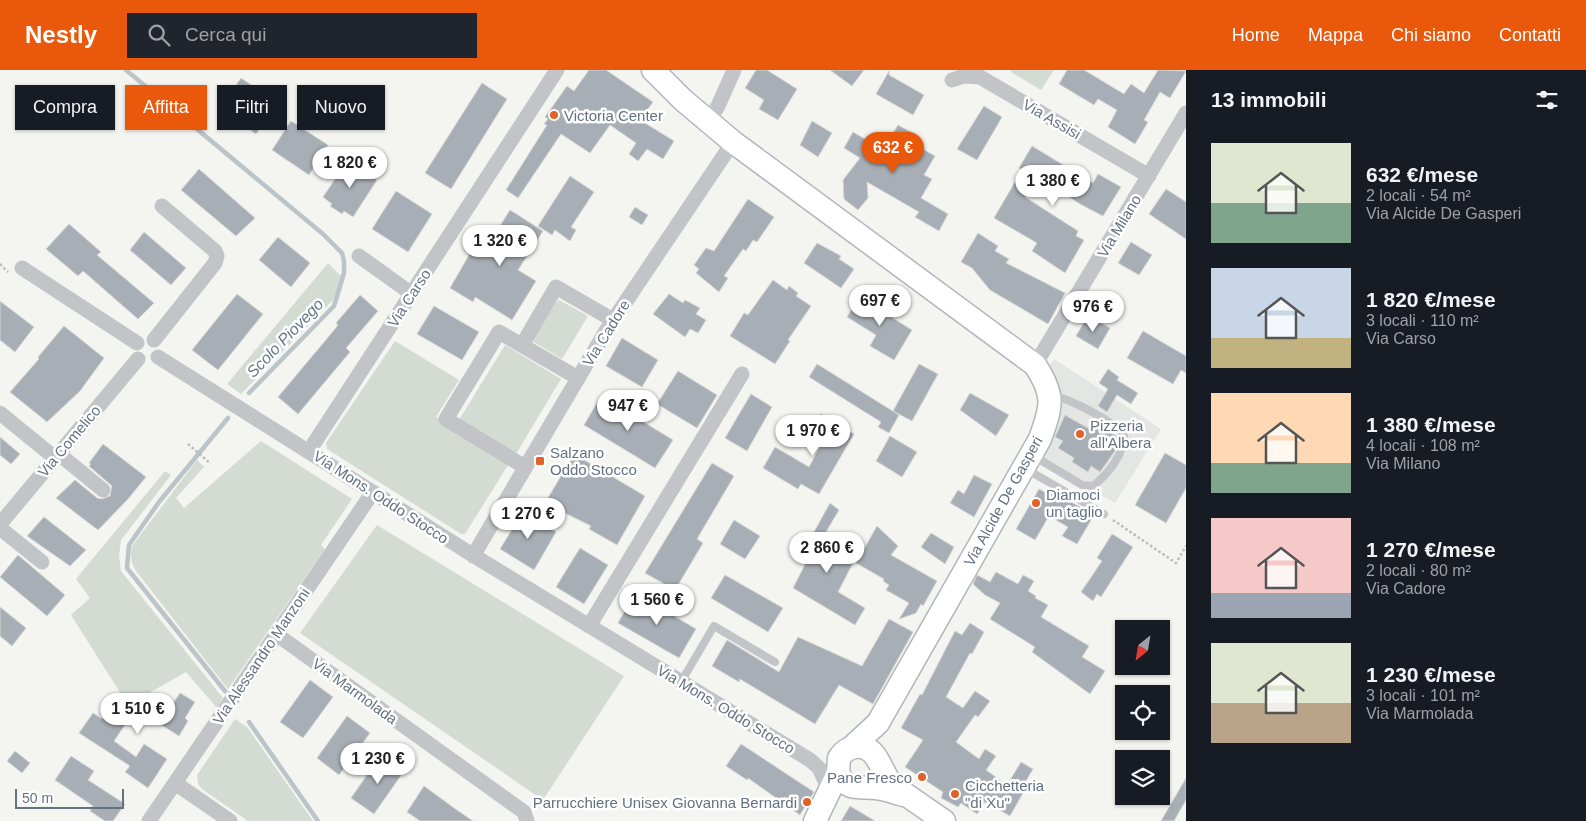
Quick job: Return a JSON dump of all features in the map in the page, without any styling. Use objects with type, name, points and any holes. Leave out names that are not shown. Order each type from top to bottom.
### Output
[{"type":"street","name":"Via Carso","points":[[310,451],[557,70]]},
{"type":"street","points":[[653,70],[708,122],[733,142],[1035,365],[1045,380],[1051,396]]},
{"type":"street","points":[[708,122],[718,106],[734,70]]},
{"type":"street","name":"Via Assisi","points":[[952,80],[964,76],[980,77],[1148,176]]},
{"type":"street","name":"Via Milano","points":[[1035,365],[1186,113]]},
{"type":"street","name":"Via Cadore","points":[[473,556],[613,320],[733,142]]},
{"type":"street","points":[[154,340],[217,261],[215,251],[162,206]]},
{"type":"street","points":[[359,256],[412,294]]},
{"type":"street","points":[[16,271],[137,343]]},
{"type":"street","points":[[522,345],[556,287],[613,320]]},
{"type":"street","points":[[526,467],[446,418],[499,332],[578,378]]},
{"type":"street","points":[[143,338],[154,340],[160,350],[158,357],[149,363],[138,359],[135,351],[137,343],[143,338]]},
{"type":"street","name":"Via Mons. Oddo Stocco","points":[[158,357],[310,451],[473,556],[681,682],[833,767]]},
{"type":"street","name":"Via Comelico","points":[[0,524],[138,359]]},
{"type":"street","points":[[589,626],[742,374]]},
{"type":"street","name":"Via Alcide De Gasperi","points":[[814,821],[833,767],[878,723],[1026,460],[1040,439],[1047,419],[1051,396]]},
{"type":"street","points":[[0,413],[103,490]]},
{"type":"street","name":"Via Alessandro Manzoni","points":[[149,821],[372,492]]},
{"type":"street","points":[[0,528],[42,562]]},
{"type":"street","name":"Via Marmolada","points":[[276,634],[524,812],[527,821]]},
{"type":"street","name":"Via Alcide De Gasperi","points":[[878,723],[875,746],[878,761]]},
{"type":"street","points":[[903,794],[847,785],[833,767],[861,746],[870,750],[878,761],[885,777],[903,794],[944,821]]},
{"type":"street","points":[[822,821],[839,802],[878,776],[878,761]]},
{"type":"street","points":[[175,783],[230,821]]},
{"type":"lane","points":[[1026,460],[1082,485],[1094,486],[1106,475],[1124,445],[1124,435],[1120,430],[1089,412],[1051,396]]},
{"type":"lane","points":[[1026,460],[1104,514]]},
{"type":"lane","points":[[681,682],[714,626],[775,662]]},
{"type":"path","points":[[0,264],[16,271]]},
{"type":"path","points":[[188,444],[211,464]]},
{"type":"path","points":[[1104,514],[1176,563],[1186,546]]},
{"type":"shaded area","points":[[1012,70],[1054,70],[1041,90],[1011,72]]},
{"type":"shaded area","points":[[328,263],[342,277],[333,300],[241,394],[227,384]]},
{"type":"shaded area","points":[[559,300],[588,316],[562,359],[532,341]]},
{"type":"shaded area","points":[[395,341],[459,380],[436,417],[510,462],[465,534],[461,534],[327,449],[326,443]]},
{"type":"shaded area","points":[[505,345],[561,379],[516,454],[459,420]]},
{"type":"shaded area","points":[[1054,359],[1161,429],[1115,503],[1037,461],[1059,414],[1060,393],[1050,365]]},
{"type":"shaded area","points":[[261,441],[352,499],[321,545],[325,549],[228,689],[136,571],[132,562],[131,550],[132,546],[197,460],[204,467],[176,498],[184,508]]},
{"type":"shaded area","points":[[165,471],[171,475],[121,540],[119,556],[121,571],[223,698],[217,708],[186,672],[128,705],[71,615],[90,598],[76,579]]},
{"type":"shaded area","points":[[377,525],[624,676],[543,800],[300,633]]},
{"type":"shaded area","points":[[235,719],[247,727],[313,821],[248,821],[202,789],[198,784],[197,775]]},
{"type":"building","points":[[589,70],[606,70],[653,102],[640,120],[674,141],[663,159],[647,149],[638,161],[629,154],[636,143],[610,125],[590,153],[561,134],[518,198],[506,190],[547,125],[544,124],[548,119],[545,117],[567,86],[574,91]]},
{"type":"building","points":[[756,70],[767,70],[797,89],[778,120],[759,109],[764,100],[745,88]]},
{"type":"building","points":[[830,70],[864,70],[852,86]]},
{"type":"building","points":[[1067,70],[1084,70],[1124,94],[1131,84],[1144,93],[1158,70],[1186,71],[1170,98],[1160,92],[1144,120],[1148,122],[1135,144],[1108,127],[1117,110],[1098,99],[1094,105],[1059,84]]},
{"type":"building","points":[[889,71],[889,75],[924,95],[913,115],[876,94]]},
{"type":"building","points":[[241,78],[251,85],[236,85]]},
{"type":"building","points":[[482,83],[507,99],[451,189],[425,173]]},
{"type":"building","points":[[984,106],[1002,117],[977,160],[957,149]]},
{"type":"building","points":[[291,121],[297,125],[297,130],[305,130],[328,145],[309,175],[272,150],[285,130],[287,130]]},
{"type":"building","points":[[812,121],[832,133],[818,157],[800,145]]},
{"type":"building","points":[[898,125],[916,135],[912,143],[935,156],[924,175],[932,179],[921,198],[948,214],[939,231],[915,217],[919,212],[867,182],[868,198],[858,210],[844,199],[843,180],[860,158],[844,148],[853,132],[883,150]]},
{"type":"building","points":[[250,130],[259,130],[256,134]]},
{"type":"building","points":[[1032,146],[1093,183],[1098,174],[1121,187],[1103,216],[1080,204],[1038,176],[1025,197],[1078,231],[1076,236],[1084,240],[1065,273],[1032,251],[1037,243],[994,218],[1022,170],[1019,168]]},
{"type":"building","points":[[348,160],[357,167],[359,163],[371,171],[369,175],[377,180],[353,217],[344,211],[342,214],[330,206],[332,204],[323,197]]},
{"type":"building","points":[[199,169],[255,218],[236,236],[181,190]]},
{"type":"building","points":[[570,176],[594,192],[571,227],[576,230],[570,241],[555,230],[552,235],[538,226]]},
{"type":"building","points":[[1166,189],[1186,202],[1186,239],[1149,214]]},
{"type":"building","points":[[396,191],[432,214],[408,252],[372,229]]},
{"type":"building","points":[[748,199],[774,217],[757,242],[753,240],[746,251],[743,249],[724,276],[728,278],[719,292],[696,273],[699,269],[694,265],[706,248],[714,251]]},
{"type":"building","points":[[635,207],[648,215],[642,225],[629,217]]},
{"type":"building","points":[[510,210],[543,231],[518,270],[536,281],[512,320],[475,297],[473,302],[450,288],[476,243],[486,248]]},
{"type":"building","points":[[69,224],[101,252],[97,255],[154,303],[138,319],[83,271],[78,276],[46,249]]},
{"type":"building","points":[[144,232],[186,268],[171,285],[130,250]]},
{"type":"building","points":[[978,233],[998,246],[995,251],[1009,259],[1006,263],[1065,293],[1048,324],[990,290],[972,268],[961,262]]},
{"type":"building","points":[[278,237],[310,263],[291,287],[259,260]]},
{"type":"building","points":[[1131,242],[1152,255],[1139,275],[1118,263]]},
{"type":"building","points":[[817,243],[841,256],[839,259],[854,269],[841,288],[804,263]]},
{"type":"building","points":[[773,280],[787,290],[789,286],[798,293],[796,296],[811,306],[788,340],[790,341],[775,364],[730,336],[744,313],[748,315]]},
{"type":"building","points":[[237,294],[263,314],[218,370],[192,350]]},
{"type":"building","points":[[669,294],[683,303],[685,300],[700,308],[696,314],[706,320],[698,333],[690,329],[685,337],[653,314]]},
{"type":"building","points":[[862,294],[885,309],[883,312],[912,330],[894,360],[870,346],[876,335],[847,317]]},
{"type":"building","points":[[360,295],[378,311],[346,348],[350,352],[298,414],[278,397],[330,335],[338,325],[336,323]]},
{"type":"building","points":[[0,301],[34,327],[15,352],[0,340]]},
{"type":"building","points":[[434,306],[479,332],[462,360],[417,334]]},
{"type":"building","points":[[1092,318],[1110,328],[1098,349],[1076,336],[1086,319],[1091,321]]},
{"type":"building","points":[[64,326],[104,358],[80,391],[47,422],[10,392],[39,359],[38,357]]},
{"type":"building","points":[[1143,331],[1186,356],[1186,373],[1181,370],[1173,384],[1127,358]]},
{"type":"building","points":[[622,338],[658,360],[642,387],[606,366]]},
{"type":"building","points":[[817,364],[899,415],[889,433],[878,427],[881,422],[809,377]]},
{"type":"building","points":[[919,364],[938,374],[912,421],[893,411]]},
{"type":"building","points":[[1108,369],[1119,377],[1117,380],[1138,393],[1131,404],[1117,395],[1107,412],[1098,406],[1108,389],[1099,383]]},
{"type":"building","points":[[678,371],[717,395],[697,428],[657,404]]},
{"type":"building","points":[[970,393],[1009,415],[996,436],[960,410]]},
{"type":"building","points":[[751,394],[772,407],[747,451],[725,438]]},
{"type":"building","points":[[601,396],[673,440],[655,468],[584,425]]},
{"type":"building","points":[[821,414],[854,434],[819,494],[801,484],[798,489],[763,468],[775,447],[809,467],[822,443],[809,435]]},
{"type":"building","points":[[1065,415],[1093,431],[1097,425],[1118,437],[1115,451],[1100,472],[1091,466],[1088,472],[1072,462],[1074,458],[1058,448],[1063,441],[1055,437]]},
{"type":"building","points":[[890,436],[917,452],[902,477],[876,461]]},
{"type":"building","points":[[0,437],[20,454],[11,464],[0,455]]},
{"type":"building","points":[[103,444],[146,477],[98,530],[56,498],[75,480],[97,498],[102,499],[110,496],[112,486],[89,466],[91,464],[89,463]]},
{"type":"building","points":[[1165,453],[1186,465],[1186,488],[1166,523],[1135,505]]},
{"type":"building","points":[[574,454],[645,496],[617,545],[589,529],[591,526],[545,503]]},
{"type":"building","points":[[712,463],[734,476],[697,539],[703,543],[675,590],[645,573]]},
{"type":"building","points":[[974,475],[992,484],[974,517],[950,503],[958,490],[964,494]]},
{"type":"building","points":[[1039,489],[1050,495],[1052,491],[1094,515],[1077,544],[1062,536],[1068,527],[1049,516],[1035,540],[1016,529]]},
{"type":"building","points":[[830,503],[839,510],[820,542],[854,561],[838,592],[865,608],[855,625],[793,588],[811,553],[804,550]]},
{"type":"building","points":[[524,510],[556,532],[534,570],[500,549]]},
{"type":"building","points":[[44,517],[86,550],[70,566],[27,536]]},
{"type":"building","points":[[734,520],[760,536],[745,559],[720,544]]},
{"type":"building","points":[[877,526],[898,546],[891,555],[937,581],[923,606],[921,604],[916,613],[899,619],[909,603],[886,590],[889,585],[883,581],[884,579],[856,563]]},
{"type":"building","points":[[931,533],[954,547],[945,564],[921,547]]},
{"type":"building","points":[[1112,534],[1133,547],[1101,597],[1097,594],[1093,601],[1081,592],[1102,561],[1097,558]]},
{"type":"building","points":[[580,548],[608,565],[584,604],[556,587]]},
{"type":"building","points":[[18,555],[65,595],[47,616],[0,577]]},
{"type":"building","points":[[996,572],[1018,584],[1023,575],[1034,581],[1028,591],[1036,596],[1035,598],[1048,605],[1041,617],[1089,646],[1082,657],[1105,671],[1090,694],[1032,652],[1035,647],[990,619],[1000,603],[985,595],[973,584],[977,575],[990,582]]},
{"type":"building","points":[[725,575],[783,608],[768,632],[711,598]]},
{"type":"building","points":[[635,593],[696,629],[679,658],[618,623]]},
{"type":"building","points":[[0,607],[26,628],[12,646],[0,636]]},
{"type":"building","points":[[889,619],[913,632],[873,704],[839,685],[815,724],[740,679],[739,682],[712,666],[727,640],[779,672],[798,637],[862,666]]},
{"type":"building","points":[[970,623],[984,632],[946,697],[963,708],[975,691],[990,701],[978,717],[975,715],[956,742],[979,759],[985,749],[996,756],[986,770],[1007,785],[1021,762],[1033,769],[1024,784],[1027,786],[1010,816],[985,802],[977,814],[961,803],[958,807],[941,798],[943,792],[905,767],[923,740],[901,728],[920,694],[922,695],[955,631],[962,635]]},
{"type":"building","points":[[310,680],[333,697],[303,738],[280,722]]},
{"type":"building","points":[[180,693],[195,702],[185,718],[188,721],[179,736],[155,721],[151,725],[135,710],[114,741],[136,757],[144,744],[167,759],[148,788],[125,772],[130,766],[79,733],[93,713],[102,719],[106,713],[113,717],[155,696],[164,717]]},
{"type":"building","points":[[347,716],[370,733],[339,775],[317,758]]},
{"type":"building","points":[[741,744],[814,792],[800,815],[748,778],[747,780],[726,766]]},
{"type":"building","points":[[15,751],[30,763],[22,773],[7,761]]},
{"type":"building","points":[[381,755],[404,771],[374,814],[351,798]]},
{"type":"building","points":[[71,756],[94,771],[88,780],[125,804],[113,821],[105,821],[90,811],[93,806],[55,780]]},
{"type":"building","points":[[1186,778],[1186,800],[1174,821],[1161,821]]},
{"type":"building","points":[[424,786],[473,821],[420,821],[407,812]]},
{"type":"building","points":[[850,806],[875,821],[841,821]]},
{"type":"waterway","name":"Scolo Piovego","points":[[126,70],[323,234],[342,253],[344,273],[334,306],[249,393]]},
{"type":"waterway","name":"Scolo Piovego","points":[[225,691],[127,568],[129,545],[159,502],[228,418]]},
{"type":"waterway","name":"Scolo Piovego","points":[[249,722],[318,821]]},
{"type":"place","name":"Victoria Center","points":[[554,115]]},
{"type":"place","name":"Pizzeria all'Albera","points":[[1080,434]]},
{"type":"place","name":"Salzano Oddo Stocco","points":[[540,461]]},
{"type":"place","name":"Diamoci un taglio","points":[[1036,503]]},
{"type":"place","name":"Pane Fresco","points":[[922,777]]},
{"type":"place","name":"Cicchetteria \"di Xu\"","points":[[955,794]]},
{"type":"place","name":"Parrucchiere Unisex Giovanna Bernardi","points":[[807,802]]}]
